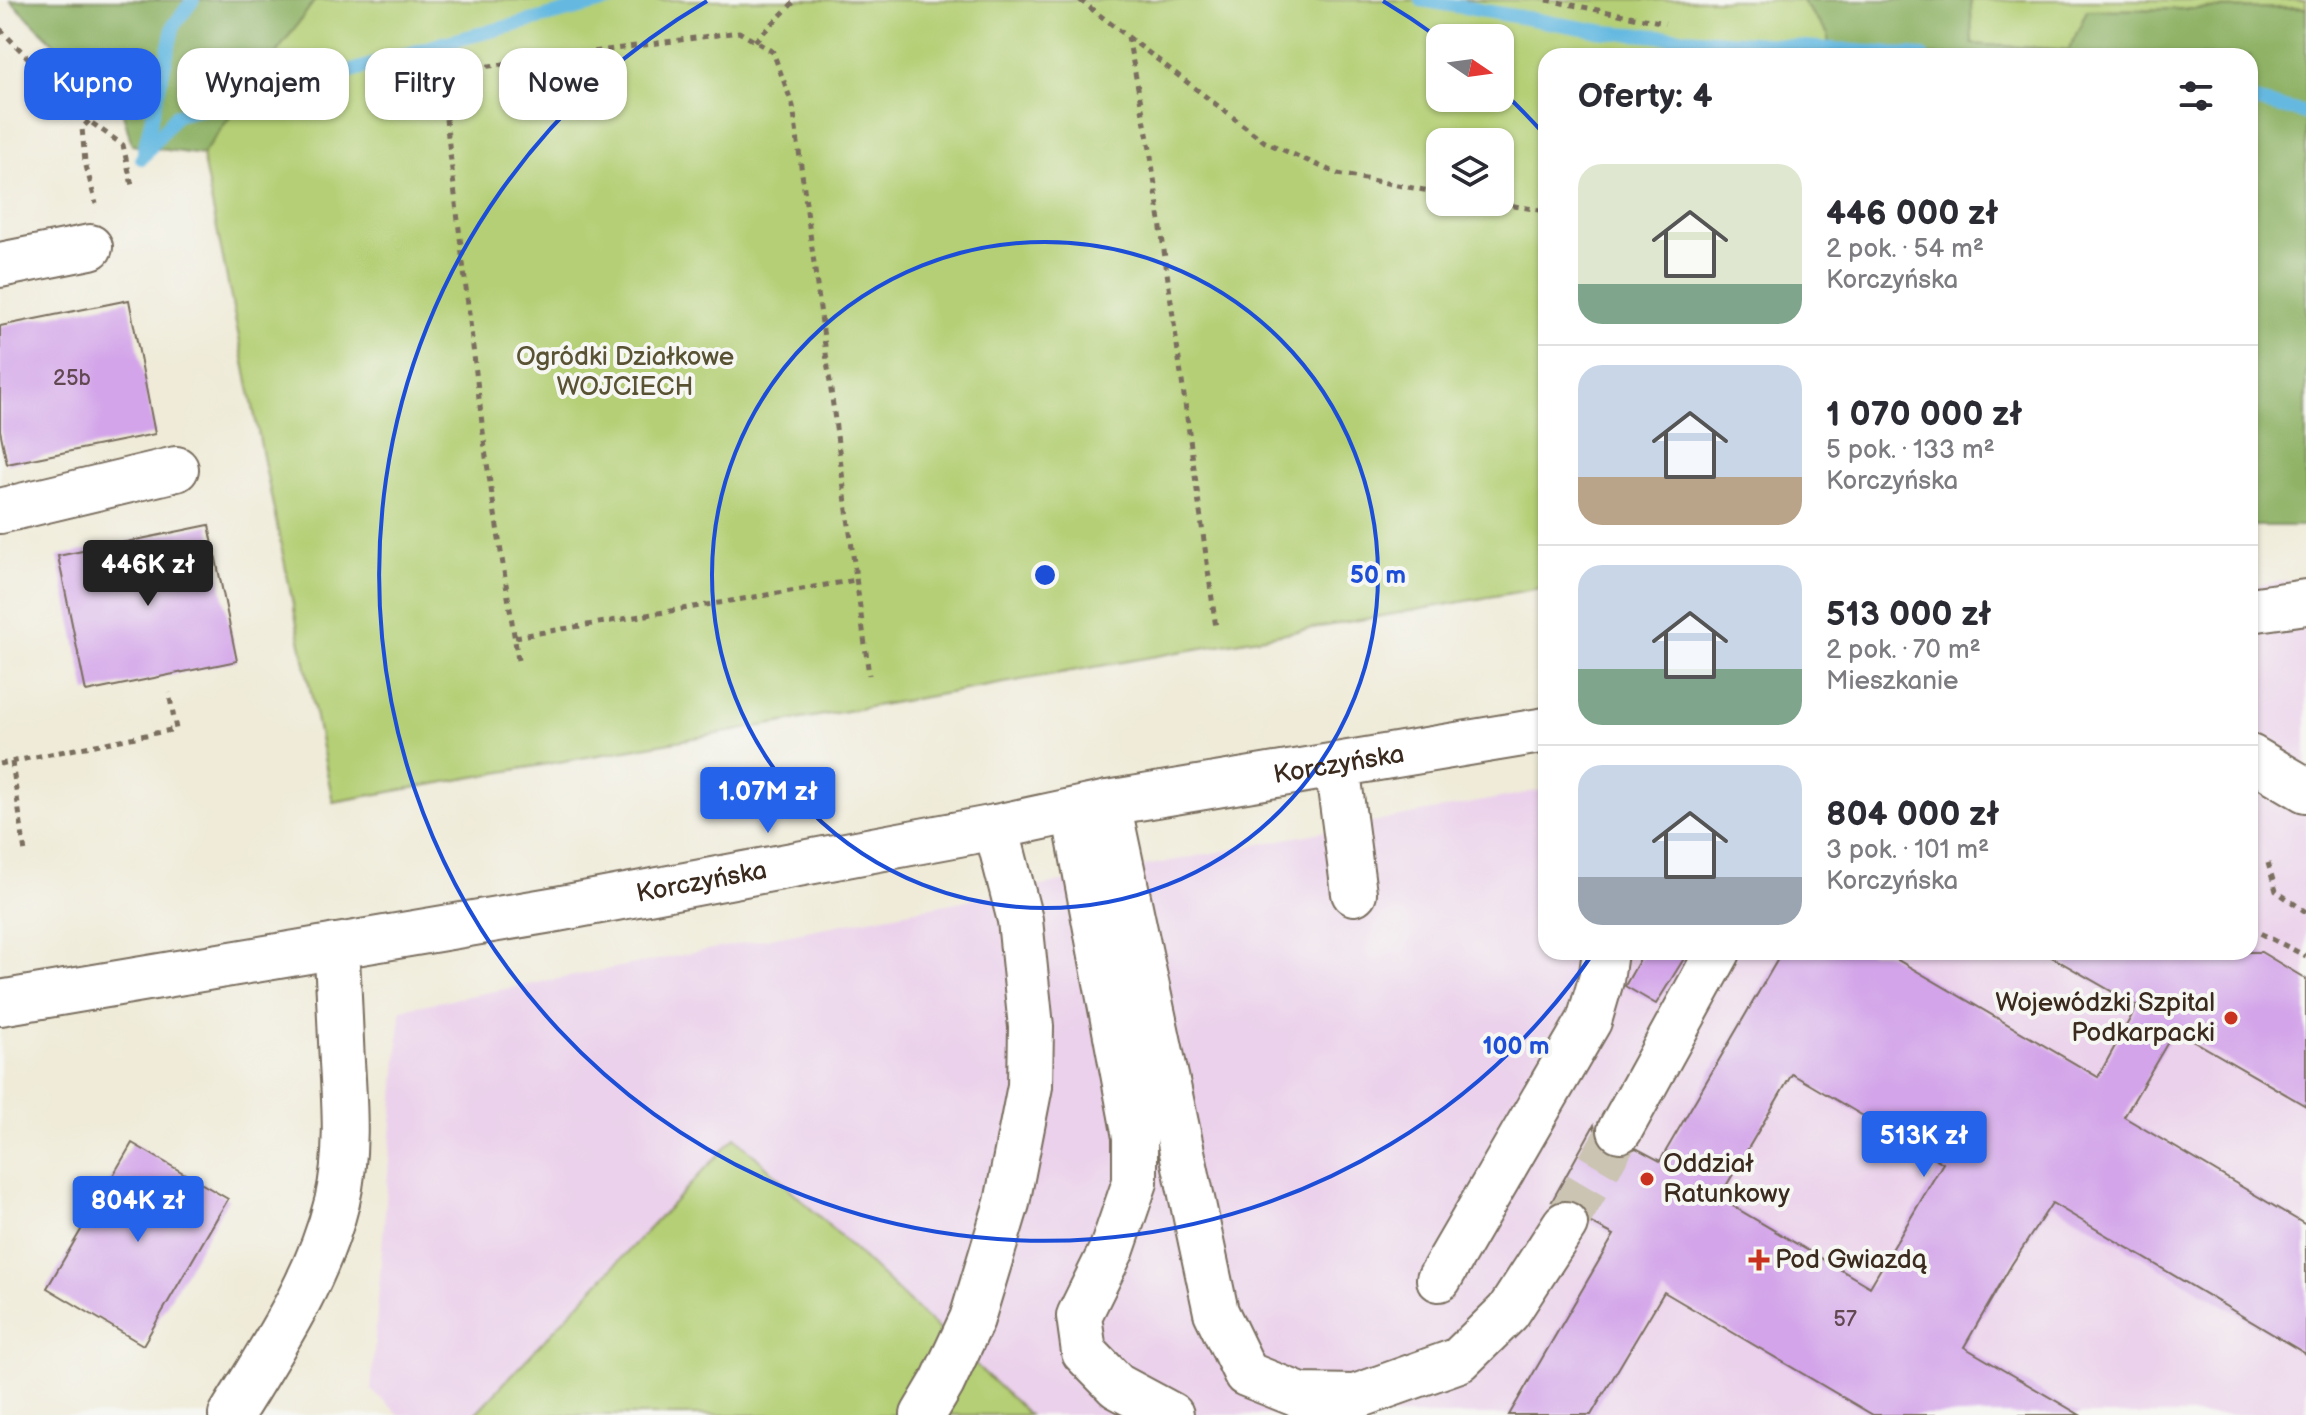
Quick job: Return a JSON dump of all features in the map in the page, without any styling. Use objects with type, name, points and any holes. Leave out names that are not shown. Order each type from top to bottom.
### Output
[{"type":"street","points":[[0,265],[90,247]]},
{"type":"street","points":[[0,511],[176,469]]},
{"type":"street","points":[[2258,609],[2306,602]]},
{"type":"street","name":"Korczyńska","points":[[0,1003],[557,909],[1091,807],[1538,731]]},
{"type":"street","points":[[2258,762],[2306,790]]},
{"type":"street","points":[[1337,765],[1354,893]]},
{"type":"street","points":[[1091,807],[1216,1312],[1246,1374],[1301,1396],[1355,1397],[1459,1360],[1508,1312],[1565,1224]]},
{"type":"street","points":[[1091,807],[1135,1137],[1135,1182],[1112,1249],[1079,1316],[1084,1352],[1117,1386],[1171,1415]]},
{"type":"street","points":[[923,1415],[972,1319],[1007,1203],[1030,1086],[1031,1027],[1020,920],[996,827]]},
{"type":"street","points":[[231,1415],[306,1287],[337,1202],[346,1122],[336,946]]},
{"type":"street","points":[[1439,1279],[1589,1021],[1604,960]]},
{"type":"street","points":[[1620,1130],[1714,960]]},
{"type":"path","points":[[755,41],[796,0]]},
{"type":"path","points":[[1080,0],[1265,142],[1338,174],[1426,190]]},
{"type":"path","points":[[1547,0],[1665,23]]},
{"type":"path","points":[[0,29],[89,121],[123,145],[133,190]]},
{"type":"path","points":[[518,660],[486,457],[441,77],[460,70],[739,32],[773,52],[793,106],[869,675]]},
{"type":"path","points":[[1128,37],[1150,149],[1216,628]]},
{"type":"path","points":[[89,121],[82,128],[85,162],[96,201],[90,247]]},
{"type":"path","points":[[1514,206],[1538,210]]},
{"type":"path","points":[[515,637],[856,580]]},
{"type":"path","points":[[0,764],[176,729],[169,693]]},
{"type":"path","points":[[12,762],[25,853]]},
{"type":"path","points":[[2268,863],[2276,891],[2306,912]]},
{"type":"path","points":[[2258,932],[2306,956]]},
{"type":"shaded area","points":[[2306,578],[2306,1415],[400,1415],[371,1390],[401,1009],[1538,791],[1538,960],[2258,960],[2258,585]]},
{"type":"green space","points":[[10,0],[315,0],[280,48],[177,48],[177,120],[228,120],[202,155],[132,145],[125,120],[161,120],[161,48],[59,48]]},
{"type":"green space","name":"Ogródki Działkowe WOJCIECH","points":[[315,0],[1801,0],[1828,34],[1829,48],[1538,48],[1538,588],[333,802],[202,155],[228,120],[349,120],[349,48],[280,48]]},
{"type":"green space","points":[[1801,0],[1971,0],[1972,44],[2037,48],[1829,48],[1828,34]]},
{"type":"green space","points":[[1971,0],[2306,0],[2306,8],[2088,10],[2071,48],[1971,44]]},
{"type":"green space","points":[[2306,8],[2306,526],[2258,526],[2258,48],[2070,48],[2087,10]]},
{"type":"green space","points":[[735,1137],[1029,1415],[474,1415]]},
{"type":"building","points":[[129,300],[155,434],[7,464],[0,430],[0,326]]},
{"type":"building","points":[[209,525],[237,661],[86,692],[58,556]]},
{"type":"building","points":[[2258,952],[2261,952],[2306,979],[2306,1106],[2175,1030],[2124,1117],[2306,1225],[2306,1354],[2052,1203],[1964,1347],[2080,1415],[1873,1415],[1664,1292],[1591,1415],[1509,1415],[1614,1235],[1589,1222],[1587,1212],[1578,1203],[1567,1199],[1552,1201],[1594,1125],[1598,1142],[1607,1151],[1621,1155],[1636,1148],[1660,1161],[1777,960],[1898,960],[2098,1077],[2137,1006],[2057,960],[2258,960]],"holes":[[[1792,1074],[1943,1163],[1870,1287],[1719,1198]]]},
{"type":"building","points":[[1640,960],[1683,960],[1656,1004],[1625,986]]},
{"type":"building","points":[[132,1143],[228,1199],[143,1345],[47,1288]]},
{"type":"waterway","points":[[144,150],[174,25],[193,0]]},
{"type":"waterway","points":[[142,158],[176,115],[309,84],[444,43],[612,0]]},
{"type":"waterway","points":[[1421,0],[1606,32],[1817,48]]},
{"type":"waterway","points":[[2258,102],[2306,113]]},
{"type":"tunnel","points":[[1565,1224],[1620,1130]]},
{"type":"place","name":"Wojewódzki Szpital Podkarpacki","points":[[2231,1018]]},
{"type":"place","name":"Oddział Ratunkowy","points":[[1647,1179]]},
{"type":"place","name":"Pod Gwiazdą","points":[[1759,1260]]}]
